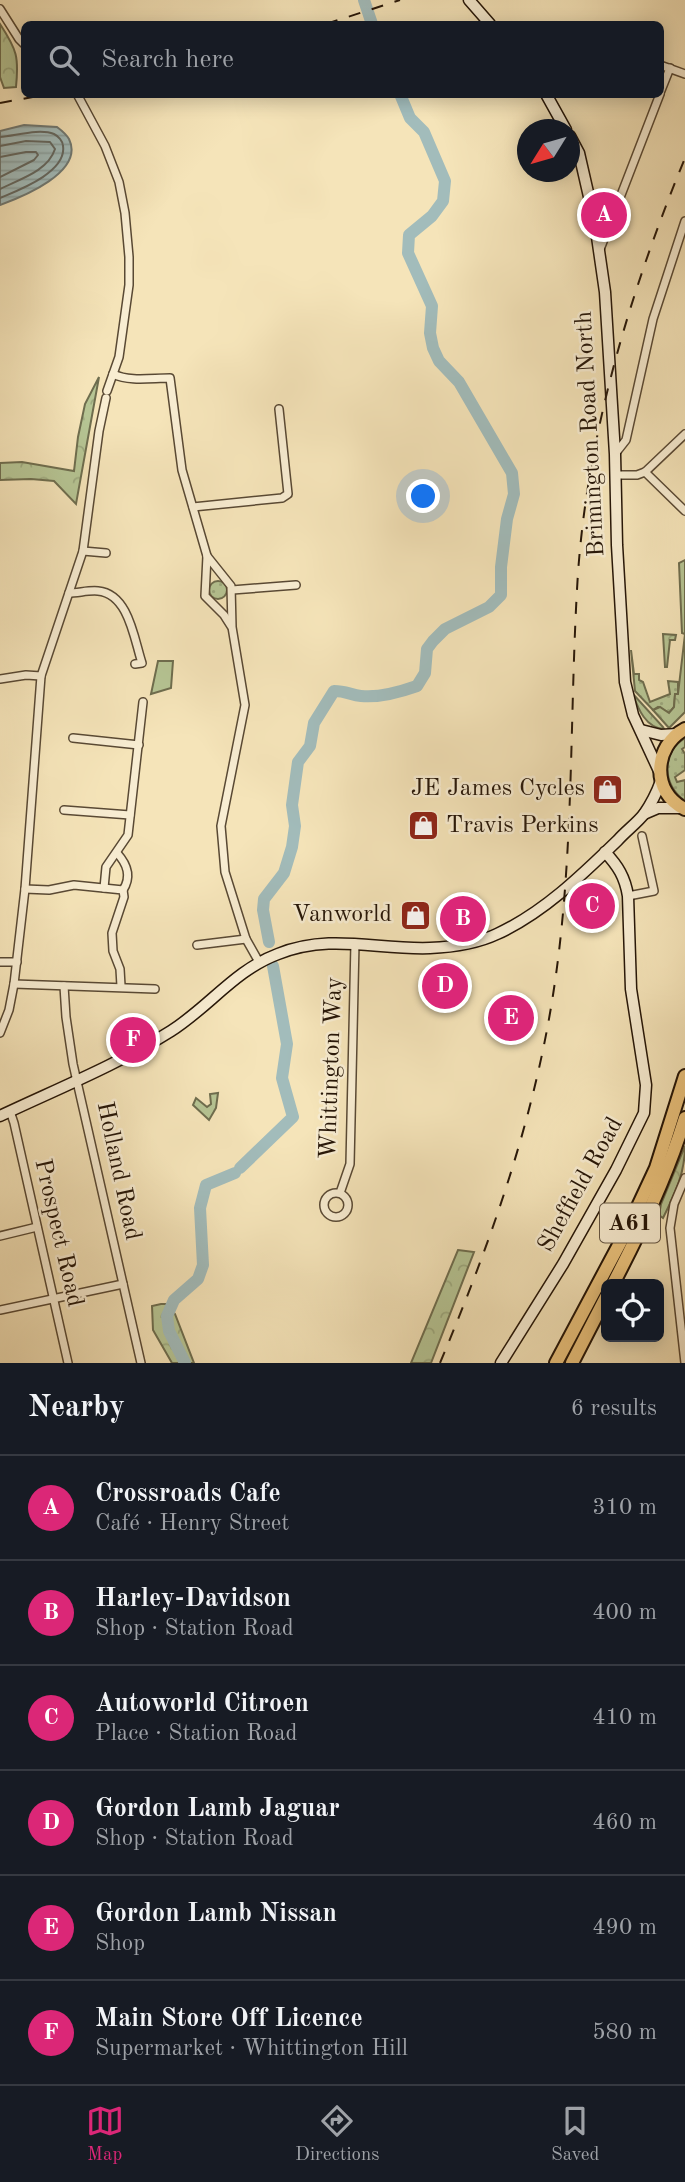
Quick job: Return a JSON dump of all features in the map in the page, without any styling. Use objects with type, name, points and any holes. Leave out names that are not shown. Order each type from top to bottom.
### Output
[{"type":"highway","points":[[682,730],[667,744],[662,755],[660,776],[668,795],[683,808]]},
{"type":"highway","name":"A61","points":[[556,1363],[628,1228],[656,1168],[685,1076]]},
{"type":"highway","name":"A61","points":[[616,1279],[671,1163],[685,1118]]},
{"type":"highway","points":[[572,1363],[601,1307]]},
{"type":"main road","points":[[469,0],[487,21]]},
{"type":"main road","points":[[548,98],[560,119]]},
{"type":"main road","name":"Brimington Road North","points":[[580,157],[595,223],[605,292],[625,682],[633,715],[660,776]]},
{"type":"main road","points":[[641,730],[661,735],[682,730]]},
{"type":"main road","points":[[644,814],[660,776]]},
{"type":"main road","points":[[5,1114],[142,1049],[186,1021],[259,962],[288,950],[320,943],[431,948],[466,945],[513,927],[552,899],[644,814],[658,808],[683,808]]},
{"type":"main road","name":"Sheffield Road","points":[[501,1363],[563,1264],[616,1170],[644,1113],[646,1084],[631,989],[628,896],[618,866],[605,852]]},
{"type":"street","points":[[0,9],[21,41]]},
{"type":"street","points":[[664,66],[685,74]]},
{"type":"street","points":[[664,84],[670,68]]},
{"type":"street","points":[[0,1033],[9,1010],[17,962],[41,676],[83,551],[99,431],[107,412],[107,394],[119,357],[129,285],[125,213],[119,182],[105,146],[79,98]]},
{"type":"street","points":[[599,253],[658,98]]},
{"type":"street","points":[[615,454],[626,440],[653,319],[685,220]]},
{"type":"street","points":[[113,374],[121,378],[170,378],[182,470],[207,556],[205,596],[232,627]]},
{"type":"street","points":[[193,507],[282,498],[288,494],[279,409]]},
{"type":"street","points":[[616,475],[637,475],[645,472],[685,434]]},
{"type":"street","points":[[645,472],[685,511]]},
{"type":"street","points":[[83,551],[106,552]]},
{"type":"street","points":[[207,556],[230,583],[232,627],[245,705],[221,826],[225,872],[246,939],[259,962]]},
{"type":"street","points":[[206,584],[216,577],[224,578]]},
{"type":"street","points":[[214,604],[223,604],[231,594],[296,585]]},
{"type":"street","points":[[69,593],[98,591],[111,595],[118,601],[125,611],[142,663],[135,664]]},
{"type":"street","points":[[0,679],[41,676]]},
{"type":"street","points":[[104,888],[106,867],[128,835],[143,702]]},
{"type":"street","points":[[73,738],[139,745]]},
{"type":"street","points":[[64,810],[130,815]]},
{"type":"street","points":[[628,896],[654,891],[641,849],[642,836]]},
{"type":"street","points":[[117,853],[127,863],[128,871],[124,897],[112,933],[121,986]]},
{"type":"street","points":[[25,889],[49,890],[74,885],[123,890]]},
{"type":"street","points":[[197,945],[246,939]]},
{"type":"street","name":"Whittington Way","points":[[340,1193],[349,1164],[355,943]]},
{"type":"street","points":[[0,962],[17,962]]},
{"type":"street","points":[[14,984],[155,989]]},
{"type":"street","name":"Holland Road","points":[[64,986],[66,1017],[77,1080],[141,1363]]},
{"type":"street","name":"Prospect Road","points":[[5,1114],[37,1227],[68,1363]]},
{"type":"street","points":[[684,1185],[674,1204],[671,1244],[685,1363]]},
{"type":"street","points":[[673,1212],[685,1204]]},
{"type":"street","points":[[0,1236],[37,1227]]},
{"type":"street","points":[[0,1310],[123,1284]]},
{"type":"green space","points":[[0,24],[15,54],[16,87],[4,88],[0,77]]},
{"type":"green space","points":[[99,377],[76,504],[54,481],[0,480],[0,463],[22,462],[74,471],[85,404]]},
{"type":"green space","points":[[685,560],[685,634],[682,633],[679,563]]},
{"type":"green space","points":[[214,581],[222,581],[227,590],[225,597],[214,599],[209,594],[209,586]]},
{"type":"green space","points":[[663,634],[676,635],[675,640],[670,640],[667,667],[665,667]]},
{"type":"green space","points":[[685,634],[685,712],[669,728],[653,710],[660,707],[669,713],[674,707]]},
{"type":"green space","points":[[631,650],[634,674],[639,674],[639,680],[643,682],[650,702],[670,694],[668,681],[678,682],[678,694],[675,695],[674,707],[669,713],[658,707],[653,710],[635,691]]},
{"type":"green space","points":[[158,661],[173,661],[171,688],[151,694]]},
{"type":"green space","points":[[633,694],[664,729],[648,721],[640,711]]},
{"type":"green space","points":[[685,738],[685,747],[682,749],[685,754],[685,770],[675,777],[677,782],[685,780],[685,801],[672,787],[667,769],[672,752]]},
{"type":"green space","points":[[218,1093],[216,1108],[209,1120],[193,1105],[196,1098],[207,1107],[211,1104],[210,1094]]},
{"type":"green space","points":[[685,1146],[681,1174],[663,1218],[659,1215],[661,1204]]},
{"type":"green space","points":[[458,1250],[474,1252],[431,1363],[411,1363]]},
{"type":"green space","points":[[166,1304],[175,1314],[194,1363],[172,1363],[153,1330],[152,1306]]},
{"type":"water","points":[[24,125],[57,127],[69,139],[72,151],[68,162],[49,181],[0,205],[0,131]]},
{"type":"waterway","points":[[364,0],[371,21]]},
{"type":"waterway","points":[[269,942],[263,910],[264,899],[284,873],[292,847],[295,826],[292,805],[298,762],[310,746],[314,723],[334,691],[375,696],[417,686],[425,673],[427,649],[433,641],[445,629],[489,607],[501,595],[501,567],[507,519],[514,494],[512,473],[459,382],[439,361],[433,348],[430,333],[432,306],[408,253],[409,235],[432,216],[443,201],[445,181],[424,132],[410,118],[402,98]]},
{"type":"waterway","points":[[240,1168],[293,1117],[282,1078],[287,1044],[273,966]]},
{"type":"waterway","points":[[185,1363],[169,1331],[167,1316],[174,1300],[198,1279],[203,1265],[200,1208],[206,1185],[235,1173]]},
{"type":"railway","points":[[335,21],[400,0]]},
{"type":"railway","points":[[0,103],[27,98]]},
{"type":"railway","points":[[440,1363],[508,1182],[534,1090],[544,1043],[553,995],[565,890],[578,573],[591,467],[615,361],[630,309],[685,158]]},
{"type":"place","name":"Crossroads Cafe","points":[[604,215]]},
{"type":"place","name":"JE James Cycles","points":[[608,789]]},
{"type":"place","name":"Travis Perkins","points":[[423,826]]},
{"type":"place","name":"Autoworld Citroen","points":[[592,906]]},
{"type":"place","name":"Vanworld","points":[[415,915]]},
{"type":"place","name":"Harley-Davidson","points":[[463,919]]},
{"type":"place","name":"Gordon Lamb Jaguar","points":[[445,986]]},
{"type":"place","name":"Gordon Lamb Nissan","points":[[511,1018]]},
{"type":"place","name":"Main Store Off Licence","points":[[133,1040]]}]
